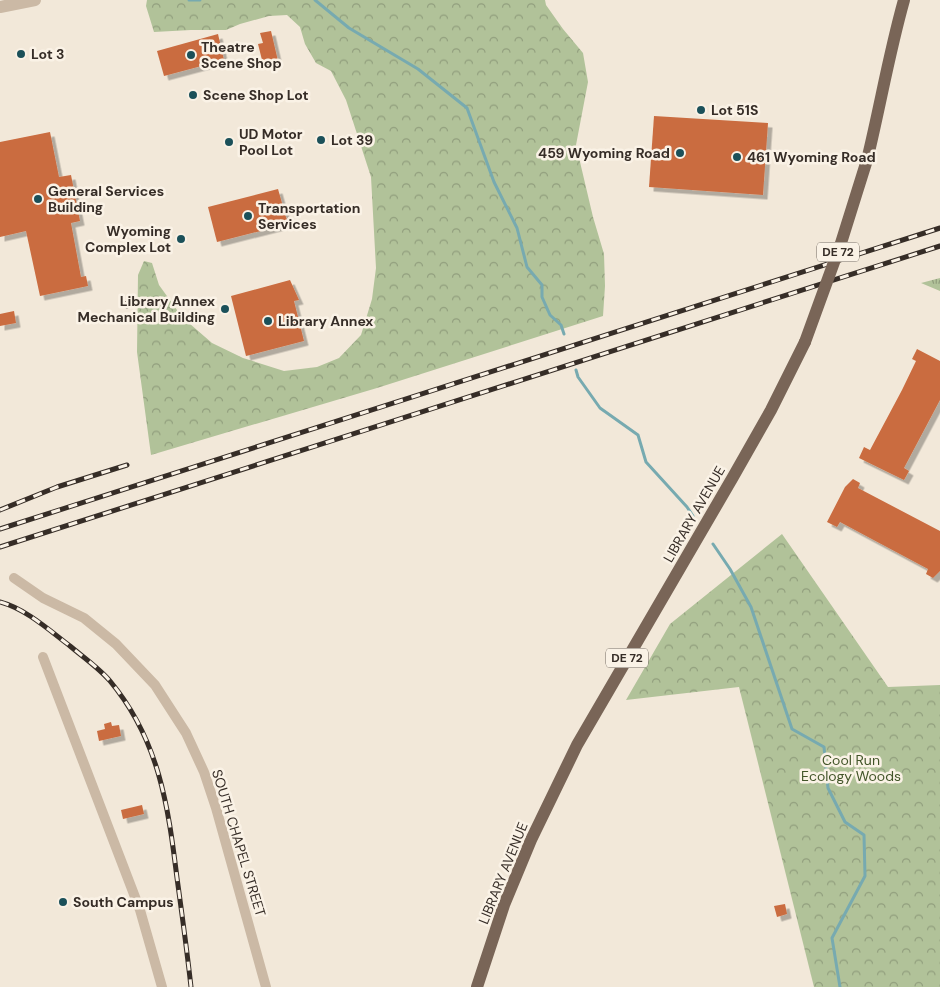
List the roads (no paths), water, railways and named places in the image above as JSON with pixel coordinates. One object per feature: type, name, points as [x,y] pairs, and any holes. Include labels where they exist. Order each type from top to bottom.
[{"type":"main road","name":"LIBRARY AVENUE","points":[[893,39],[897,0]]},
{"type":"main road","name":"LIBRARY AVENUE","points":[[477,987],[507,897],[531,840],[577,745],[771,410],[805,342],[841,243],[867,160],[893,39],[904,0]]},
{"type":"street","points":[[0,7],[35,0]]},
{"type":"street","name":"SOUTH CHAPEL STREET","points":[[14,578],[43,598],[84,618],[116,644],[155,685],[186,734],[204,772],[216,808],[266,987]]},
{"type":"street","points":[[43,657],[140,910],[162,987]]},
{"type":"waterway","points":[[189,0],[200,0]]},
{"type":"waterway","points":[[315,0],[349,28],[418,69],[467,108],[494,182],[517,228],[527,267],[542,285],[542,297],[550,315],[561,325],[564,334]]},
{"type":"waterway","points":[[576,370],[578,377],[600,408],[638,435],[646,462],[693,516]]},
{"type":"waterway","points":[[713,544],[730,569],[751,607],[792,729],[824,747],[828,788],[845,822],[864,835],[865,876],[832,938],[840,987]]},
{"type":"railway","points":[[0,529],[940,228]]},
{"type":"railway","points":[[0,547],[940,246]]},
{"type":"railway","points":[[0,510],[57,487],[127,465]]},
{"type":"railway","points":[[0,602],[10,605],[37,621],[96,667],[127,703],[140,726],[150,750],[165,799],[174,851],[191,987]]},
{"type":"place","name":"Lot 3","points":[[21,54]]},
{"type":"place","name":"Theatre Scene Shop","points":[[191,55]]},
{"type":"place","name":"Scene Shop Lot","points":[[193,95]]},
{"type":"place","name":"Lot 51S","points":[[701,110]]},
{"type":"place","name":"Lot 39","points":[[321,140]]},
{"type":"place","name":"UD Motor Pool Lot","points":[[229,142]]},
{"type":"place","name":"459 Wyoming Road","points":[[680,153]]},
{"type":"place","name":"461 Wyoming Road","points":[[737,157]]},
{"type":"place","name":"General Services Building","points":[[38,199]]},
{"type":"place","name":"Transportation Services","points":[[248,216]]},
{"type":"place","name":"Wyoming Complex Lot","points":[[181,239]]},
{"type":"place","name":"Library Annex Mechanical Building","points":[[225,309]]},
{"type":"place","name":"Library Annex","points":[[268,321]]},
{"type":"place","name":"South Campus","points":[[63,902]]},
{"type":"park label","name":"Cool Run Ecology Woods","points":[[851,768]]}]
